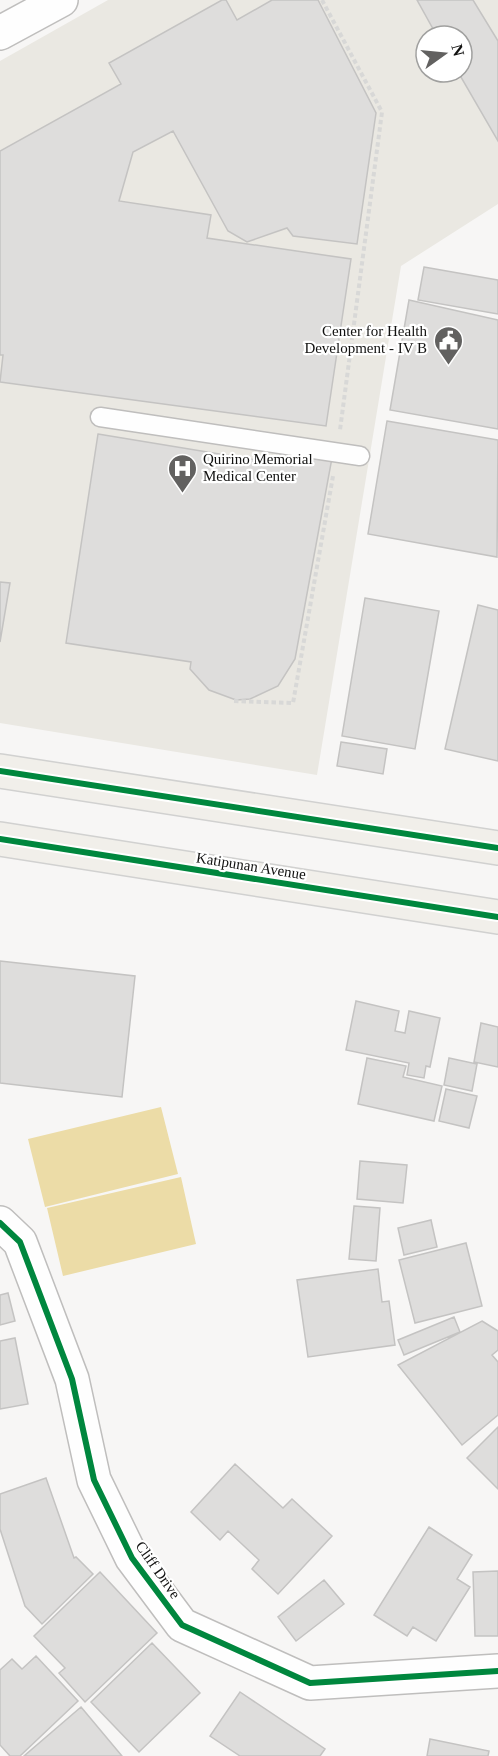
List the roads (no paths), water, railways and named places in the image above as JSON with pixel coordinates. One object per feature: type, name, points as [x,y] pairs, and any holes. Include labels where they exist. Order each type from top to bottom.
[{"type":"main road","points":[[0,771],[498,848]]},
{"type":"main road","name":"Katipunan Avenue","points":[[0,839],[498,917]]},
{"type":"street","points":[[0,33],[61,0]]},
{"type":"street","name":"Cliff Drive","points":[[0,1223],[20,1242],[72,1379],[94,1480],[132,1558],[182,1625],[310,1683],[498,1671]]},
{"type":"lane","points":[[100,417],[360,456]]},
{"type":"place","name":"Center for Health Development - IV B","points":[[448,366]]},
{"type":"place","name":"Quirino Memorial Medical Center","points":[[182,494]]}]
